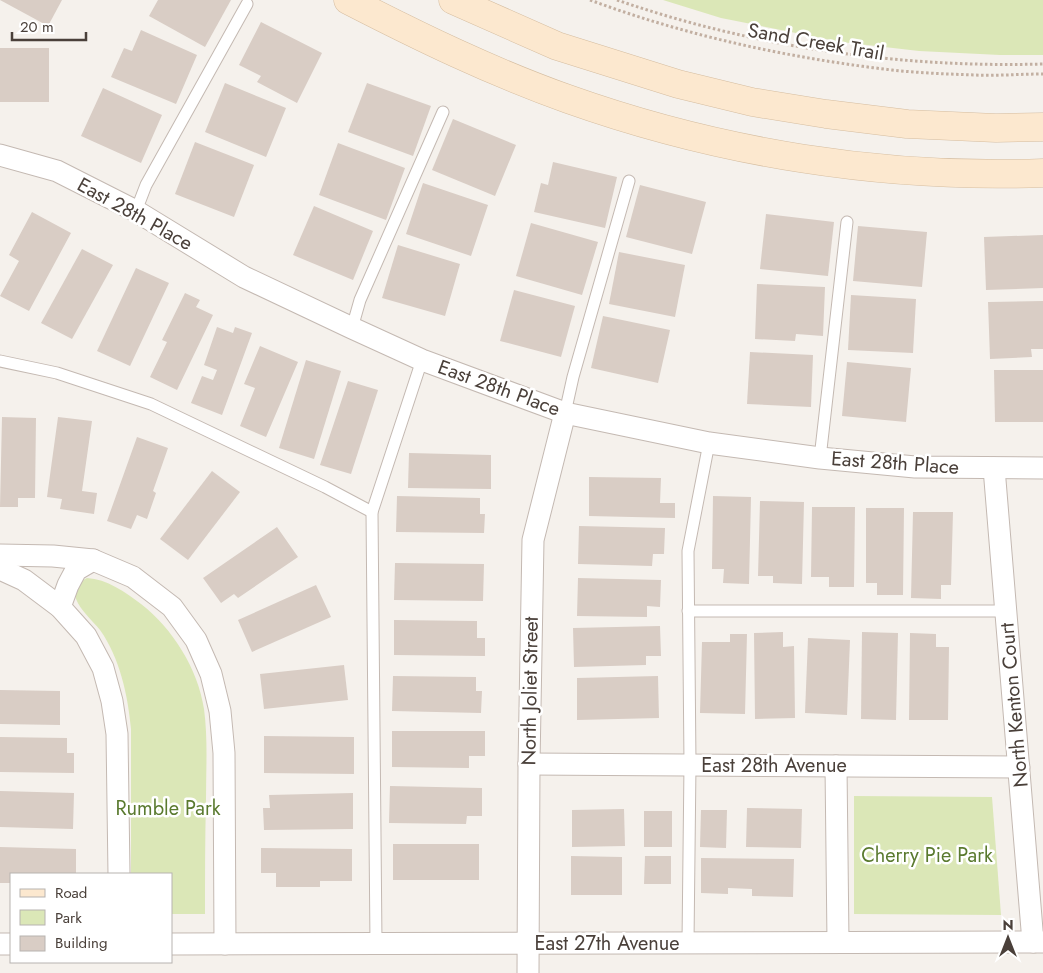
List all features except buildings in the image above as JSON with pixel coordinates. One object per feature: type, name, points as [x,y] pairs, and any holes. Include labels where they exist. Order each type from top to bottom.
[{"type":"main road","points":[[348,0],[417,35],[497,71],[568,99],[662,129],[737,147],[804,159],[870,167],[943,172],[1043,173]]},
{"type":"main road","points":[[453,0],[557,46],[678,84],[752,102],[907,124],[996,128],[1043,127]]},
{"type":"street","name":"East 28th Place","points":[[0,155],[56,171],[136,211],[244,277],[422,360],[565,413],[709,443],[820,458],[915,468],[1043,468]]},
{"type":"street","name":"North Joliet Street","points":[[528,973],[533,540],[565,413]]},
{"type":"street","name":"North Kenton Court","points":[[994,468],[1019,767],[1038,942]]},
{"type":"street","points":[[0,555],[53,556],[93,560],[133,577],[172,607],[196,640],[211,674],[220,711],[224,753],[225,944]]},
{"type":"street","points":[[60,607],[68,584],[76,570],[93,560]]},
{"type":"street","points":[[0,569],[24,580],[60,607],[86,636],[103,668],[112,701],[117,734],[119,873]]},
{"type":"street","name":"East 28th Avenue","points":[[529,764],[1019,767]]},
{"type":"street","points":[[836,766],[838,942]]},
{"type":"street","name":"East 27th Avenue","points":[[172,944],[1038,942]]},
{"type":"lane","points":[[136,211],[146,186],[247,4]]},
{"type":"lane","points":[[352,328],[360,300],[443,112]]},
{"type":"lane","points":[[565,413],[573,377],[629,181]]},
{"type":"lane","points":[[820,458],[847,222]]},
{"type":"lane","points":[[376,943],[372,512],[422,360]]},
{"type":"lane","points":[[0,361],[58,373],[151,404],[372,512]]},
{"type":"lane","points":[[688,942],[690,764],[688,552],[709,443]]},
{"type":"lane","points":[[688,611],[1006,612]]},
{"type":"path","name":"Sand Creek Trail","points":[[590,0],[664,25],[804,58],[903,71],[977,75],[1043,74]]},
{"type":"path","points":[[617,0],[702,26],[830,52],[938,63],[984,65],[1043,64]]},
{"type":"green space","points":[[663,0],[1043,0],[1043,55],[919,51],[841,42],[721,18]]},
{"type":"green space","name":"Rumble Park","points":[[87,578],[102,581],[135,599],[153,614],[164,625],[182,651],[196,679],[204,709],[207,754],[205,914],[172,914],[172,873],[131,873],[130,716],[122,678],[113,653],[100,630],[76,599],[75,593],[81,581]]},
{"type":"green space","name":"Cherry Pie Park","points":[[854,796],[992,797],[1001,915],[854,914]]}]
